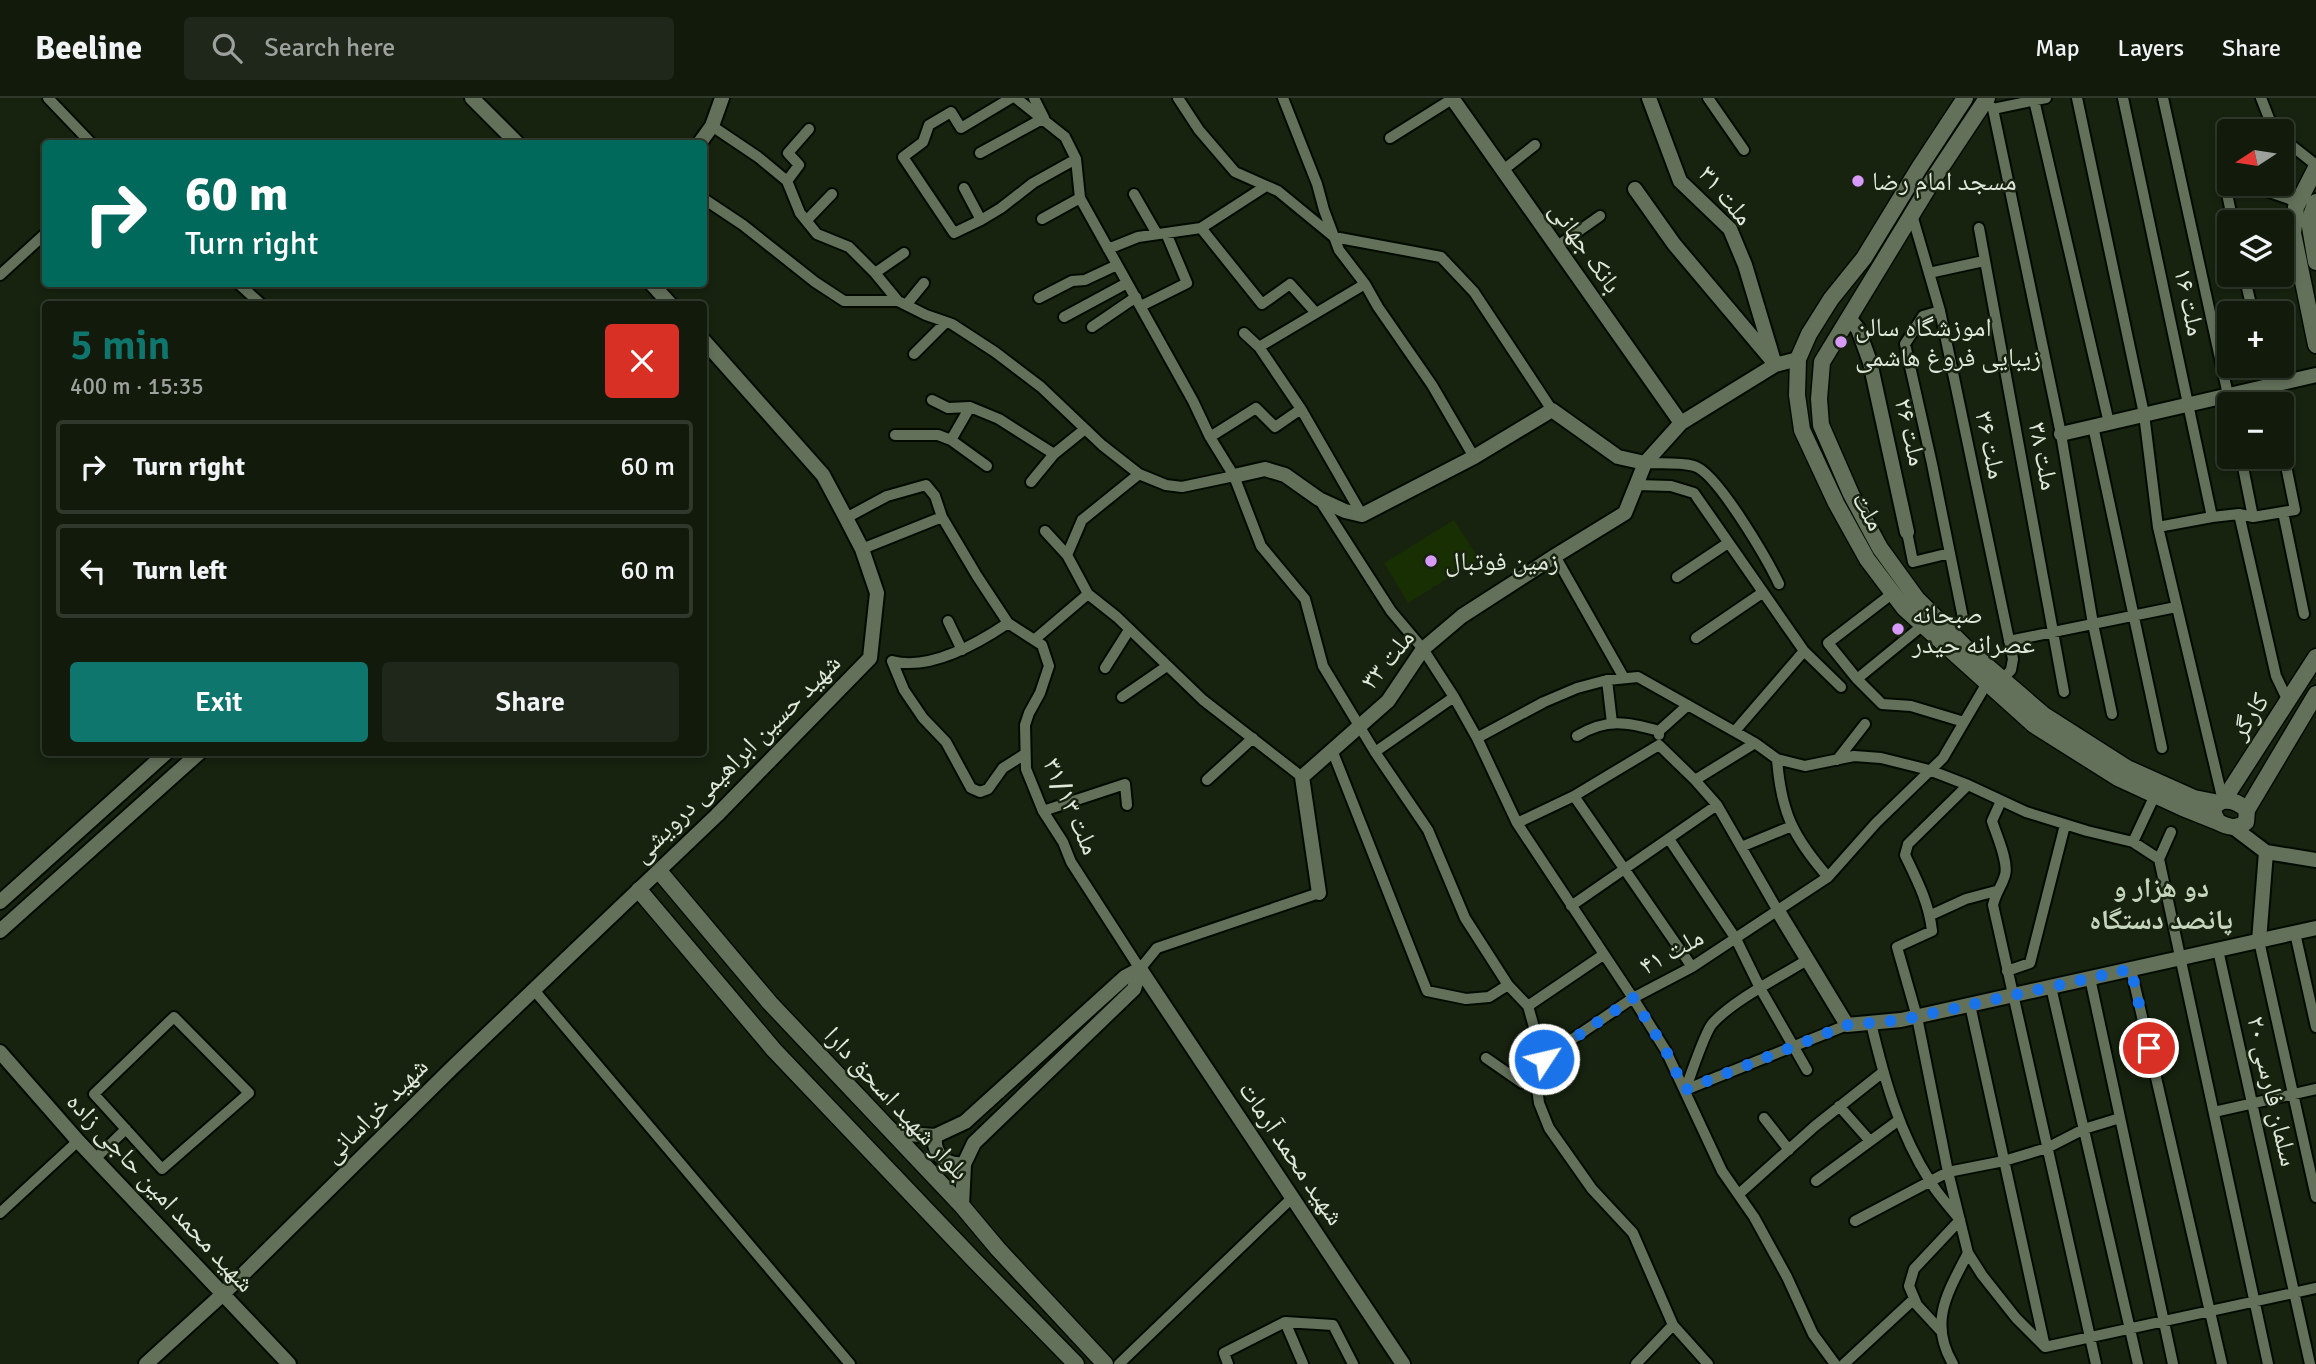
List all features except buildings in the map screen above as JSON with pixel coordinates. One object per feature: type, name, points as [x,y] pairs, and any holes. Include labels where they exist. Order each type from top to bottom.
[{"type":"main road","name":"ملت","points":[[1965,98],[1864,258],[1831,299],[1809,334],[1798,359],[1797,395],[1802,430],[1836,503],[1867,559],[1904,608],[1923,625],[1995,681],[2127,768],[2194,797],[2238,803],[2247,810]]},
{"type":"main road","name":"ملت","points":[[1986,102],[1912,215],[1822,362],[1819,399],[1821,425],[1851,494],[1880,548],[1917,599],[1966,648],[2034,725],[2118,778],[2226,824]]},
{"type":"main road","points":[[2314,173],[2298,202],[2293,233],[2316,345]]},
{"type":"main road","points":[[2316,202],[2309,221],[2316,262]]},
{"type":"main road","points":[[1864,258],[1879,270]]},
{"type":"main road","name":"کارگر","points":[[2220,802],[2316,656]]},
{"type":"main road","name":"کارگر","points":[[2226,824],[2242,825],[2246,822],[2247,810],[2316,694]]},
{"type":"main road","points":[[2220,802],[2213,812],[2226,824]]},
{"type":"main road","name":"بلوار شهید اسحق دارا","points":[[659,871],[770,1003],[962,1206],[998,1249],[1105,1364]]},
{"type":"main road","name":"بلوار شهید اسحق دارا","points":[[639,890],[774,1050],[1076,1364]]},
{"type":"street","points":[[48,98],[88,140]]},
{"type":"street","points":[[472,98],[513,140]]},
{"type":"street","points":[[702,140],[712,126],[722,98]]},
{"type":"street","points":[[1011,98],[961,128],[951,112],[945,114],[929,125],[923,142],[904,157],[954,233],[1001,208],[1033,183],[1076,159]]},
{"type":"street","points":[[1016,98],[1065,136],[1076,159],[1080,198],[1234,476],[1261,546],[1305,598],[1323,666],[1375,752],[1428,831],[1465,918],[1508,985],[1528,1006],[1544,1059],[1536,1081],[1539,1102],[1549,1128],[1592,1189],[1633,1233],[1673,1325],[1708,1364]]},
{"type":"street","points":[[1034,98],[1044,118]]},
{"type":"street","points":[[1178,98],[1199,130],[1235,172],[1278,191],[1334,237],[1441,257],[1474,292],[1552,410],[1618,457],[1645,463],[1696,466],[1711,477],[1765,555],[1779,584]]},
{"type":"street","points":[[1283,98],[1317,184],[1339,250],[1432,384],[1474,457]]},
{"type":"street","points":[[1390,138],[1452,98]]},
{"type":"street","name":"بانک جهانی","points":[[1452,98],[1681,424]]},
{"type":"street","name":"ملت ۳۱","points":[[1649,98],[1680,181],[1730,229],[1745,265],[1775,365]]},
{"type":"street","points":[[1708,98],[1744,150]]},
{"type":"street","points":[[2046,98],[1986,102],[2062,434],[2093,624],[2112,714]]},
{"type":"street","points":[[2077,98],[2144,414],[2158,527],[2220,802]]},
{"type":"street","name":"ملت ۱۶","points":[[2123,98],[2212,517]]},
{"type":"street","points":[[2163,98],[2227,392]]},
{"type":"street","points":[[2261,98],[2269,119]]},
{"type":"street","points":[[2034,100],[2109,423]]},
{"type":"street","points":[[980,153],[1044,118]]},
{"type":"street","points":[[712,126],[758,157],[787,181],[800,213],[817,234],[849,247],[902,303],[947,322],[995,352],[1032,380],[1102,445],[1139,474],[1166,485],[1182,487],[1265,470],[1285,475],[1319,499],[1345,511],[1362,515],[1474,457],[1552,410]]},
{"type":"street","points":[[787,181],[799,164],[788,153],[809,129]]},
{"type":"street","points":[[1502,171],[1535,145]]},
{"type":"street","points":[[2294,151],[2314,173]]},
{"type":"street","points":[[2230,210],[2226,189],[2249,185],[2298,202]]},
{"type":"street","points":[[1108,249],[1139,237],[1201,228],[1266,186]]},
{"type":"street","points":[[964,188],[981,220]]},
{"type":"street","points":[[1635,190],[1674,244],[1775,365]]},
{"type":"street","points":[[807,220],[832,194]]},
{"type":"street","points":[[1092,327],[1138,302],[1187,283],[1162,234],[1134,194]]},
{"type":"street","points":[[1042,219],[1080,198]]},
{"type":"street","points":[[707,201],[844,301],[902,303],[925,283]]},
{"type":"street","name":"ملت ۳۶","points":[[1912,215],[1940,311],[2013,659],[2011,670],[1995,681]]},
{"type":"street","points":[[1556,247],[1600,216]]},
{"type":"street","points":[[1201,228],[1262,304],[1290,284],[1316,313]]},
{"type":"street","name":"ملت ۳۸","points":[[1979,228],[2064,692]]},
{"type":"street","points":[[0,275],[42,237]]},
{"type":"street","points":[[875,273],[904,253]]},
{"type":"street","points":[[1929,273],[1984,261]]},
{"type":"street","points":[[1039,298],[1072,281],[1085,281],[1117,265]]},
{"type":"street","points":[[1064,317],[1127,283]]},
{"type":"street","points":[[1259,347],[1365,284]]},
{"type":"street","points":[[242,287],[258,301]]},
{"type":"street","points":[[655,287],[667,301]]},
{"type":"street","points":[[1940,311],[1923,316],[1905,344],[1963,618]]},
{"type":"street","name":"ملت ۲۶","points":[[1849,318],[1858,330],[1870,362],[1913,562],[1950,553]]},
{"type":"street","points":[[914,354],[947,322]]},
{"type":"street","points":[[1244,333],[1259,347],[1300,409],[1362,515]]},
{"type":"street","name":"شهید حسین ابراهیمی درویشی","points":[[639,890],[718,815],[870,658],[877,593],[862,549],[846,518],[823,475],[707,344]]},
{"type":"street","name":"ملت ۳۳","points":[[1302,777],[1388,701],[1423,649],[1462,616],[1626,513],[1645,463],[1681,424],[1775,365],[1798,359]]},
{"type":"street","points":[[2252,392],[2316,375]]},
{"type":"street","points":[[2267,378],[2270,392]]},
{"type":"street","points":[[932,400],[948,408],[970,407],[999,419],[1054,454]]},
{"type":"street","points":[[2062,434],[2189,404],[2217,401]]},
{"type":"street","points":[[951,440],[970,407]]},
{"type":"street","points":[[1210,436],[1256,408],[1275,427],[1300,409]]},
{"type":"street","points":[[2093,426],[2162,748]]},
{"type":"street","points":[[1031,482],[1054,454],[1085,429]]},
{"type":"street","points":[[895,435],[938,435],[951,440],[987,466]]},
{"type":"street","points":[[2243,469],[2253,517]]},
{"type":"street","points":[[2158,527],[2212,517],[2239,514],[2253,517],[2295,510],[2287,469]]},
{"type":"street","points":[[1067,555],[1082,520],[1139,474]]},
{"type":"street","points":[[846,518],[887,496],[926,485],[935,496],[942,517],[977,576],[1008,623],[1034,640],[1088,594]]},
{"type":"street","points":[[1637,485],[1671,486],[1694,493],[1804,651],[1841,687]]},
{"type":"street","points":[[1319,499],[1391,611],[1423,649],[1454,696],[1517,823],[1666,1051],[1722,1171],[1787,1277],[1814,1334],[1835,1364]]},
{"type":"street","points":[[2283,512],[2304,614]]},
{"type":"street","points":[[2239,514],[2276,676],[2288,701]]},
{"type":"street","points":[[862,549],[942,517]]},
{"type":"street","points":[[962,1206],[965,1161],[974,1143],[1134,989],[1140,969],[1157,948],[1319,893],[1302,777],[1203,700],[1088,594],[1067,555],[1045,531]]},
{"type":"street","points":[[1677,577],[1728,544]]},
{"type":"street","points":[[1555,556],[1623,678]]},
{"type":"street","points":[[1696,638],[1762,593]]},
{"type":"street","points":[[1893,593],[1828,643],[1857,679],[1882,704],[1911,706],[1964,722]]},
{"type":"street","points":[[2009,640],[2176,607]]},
{"type":"street","points":[[948,621],[962,650]]},
{"type":"street","points":[[1008,623],[979,642],[950,655],[905,664],[892,661],[904,690],[923,718],[946,743],[971,788],[980,792],[988,789],[1003,768],[1026,754]]},
{"type":"street","points":[[1857,679],[1923,625]]},
{"type":"street","points":[[1105,668],[1129,630]]},
{"type":"street","name":"ملت ۳۱/۱۳","points":[[1034,640],[1042,645],[1049,666],[1025,725],[1026,769],[1071,862],[1140,969]]},
{"type":"street","points":[[1735,731],[1804,651]]},
{"type":"street","points":[[1122,697],[1167,666]]},
{"type":"street","points":[[1477,738],[1544,702],[1607,680],[1638,677],[1735,731],[1777,759],[1805,766],[1854,756],[1881,758],[1929,770],[2065,825],[2133,842],[2159,859]]},
{"type":"street","points":[[1607,680],[1612,723]]},
{"type":"street","name":"ملت ۴۱","points":[[1544,1059],[1633,998],[1692,967],[1828,877],[1876,823],[1943,758],[1964,722],[1995,681]]},
{"type":"street","points":[[1375,752],[1454,696]]},
{"type":"street","points":[[1688,705],[1659,731],[1659,745],[1717,805],[1847,1025]]},
{"type":"street","points":[[1577,737],[1593,726],[1612,723],[1638,725],[1659,731]]},
{"type":"street","points":[[1837,760],[1865,724]]},
{"type":"street","points":[[1207,780],[1253,738]]},
{"type":"street","points":[[1695,780],[1755,743]]},
{"type":"street","points":[[1517,823],[1574,796],[1659,745]]},
{"type":"street","points":[[1332,750],[1427,991],[1466,999],[1489,997],[1508,985]]},
{"type":"street","points":[[0,902],[163,756]]},
{"type":"street","points":[[0,930],[196,756]]},
{"type":"street","points":[[1777,759],[1780,791],[1792,826],[1804,851],[1828,877]]},
{"type":"street","points":[[1044,811],[1125,784],[1127,806]]},
{"type":"street","points":[[1968,785],[1908,844],[1905,855],[1931,915],[1932,931],[1897,947],[1917,1017],[1948,1172],[1968,1253],[2016,1318],[2045,1347]]},
{"type":"street","points":[[2133,842],[2155,795]]},
{"type":"street","points":[[1574,796],[1692,967]]},
{"type":"street","points":[[2001,801],[1992,821],[2005,859],[2006,873],[1996,891],[1993,905],[2096,1364]]},
{"type":"street","points":[[1571,906],[1717,805]]},
{"type":"street","points":[[2226,824],[2266,852],[2316,860]]},
{"type":"street","points":[[2007,971],[2030,963],[2065,825]]},
{"type":"street","points":[[1741,847],[1792,826]]},
{"type":"street","points":[[2171,832],[2159,859],[2268,1364]]},
{"type":"street","points":[[1669,839],[1736,939],[1760,988],[1807,1070]]},
{"type":"street","points":[[2266,852],[2259,941],[2316,1197]]},
{"type":"street","name":"شهید خراسانی","points":[[146,1364],[223,1294],[639,890]]},
{"type":"street","points":[[1931,915],[1966,899],[1996,891]]},
{"type":"street","points":[[1685,1090],[1847,1025],[1917,1017],[2316,928]]},
{"type":"street","points":[[2295,933],[2316,1027]]},
{"type":"street","name":"سلمان فارسی ۲۰","points":[[2218,950],[2310,1364]]},
{"type":"street","points":[[1528,1006],[1603,955]]},
{"type":"street","points":[[1685,1090],[1711,1026],[1760,988],[1808,960]]},
{"type":"street","points":[[893,1133],[941,1134],[965,1122],[1125,977],[1140,969]]},
{"type":"street","name":"شهید محمد آرمات","points":[[1140,969],[1402,1364]]},
{"type":"street","points":[[2131,969],[2221,1364]]},
{"type":"street","points":[[2090,978],[2173,1364]]},
{"type":"street","points":[[2051,987],[2138,1364]]},
{"type":"street","points":[[534,990],[850,1364]]},
{"type":"street","points":[[1970,1005],[2045,1347]]},
{"type":"street","points":[[174,1017],[249,1093],[162,1169],[126,1129],[94,1094],[174,1017]]},
{"type":"street","points":[[1871,1023],[1899,1120],[1930,1181],[1960,1220]]},
{"type":"street","name":"شهید محمد امین حاجی زاده","points":[[0,1052],[78,1141],[289,1364]]},
{"type":"street","points":[[1486,1058],[1521,1083],[1536,1081]]},
{"type":"street","points":[[1738,1194],[1839,1106],[1883,1072]]},
{"type":"street","points":[[2214,1112],[2316,1090]]},
{"type":"street","points":[[1839,1106],[1870,1141]]},
{"type":"street","points":[[1764,1118],[1789,1150]]},
{"type":"street","points":[[1855,1221],[1948,1172],[2004,1161],[2047,1148],[2084,1129],[2120,1118]]},
{"type":"street","points":[[1816,1181],[1899,1120]]},
{"type":"street","points":[[95,1159],[126,1129]]},
{"type":"street","points":[[941,1134],[945,1154],[955,1160],[965,1161]]},
{"type":"street","points":[[0,1213],[78,1141]]},
{"type":"street","points":[[1119,1364],[1293,1197]]},
{"type":"street","points":[[1941,1331],[1917,1306],[1909,1286],[1914,1269],[1960,1220]]},
{"type":"street","points":[[1953,1364],[1941,1331],[1941,1315],[1968,1253]]},
{"type":"street","points":[[2045,1347],[2316,1288]]},
{"type":"street","points":[[1844,1364],[1914,1299]]},
{"type":"street","points":[[1228,1364],[1224,1353],[1285,1322],[1333,1325],[1353,1364]]},
{"type":"street","points":[[1285,1322],[1303,1364]]},
{"type":"street","points":[[1636,1364],[1673,1325]]},
{"type":"green space","name":"زمین فوتبال","points":[[1454,520],[1479,559],[1408,603],[1384,563]]},
{"type":"place","name":"مسجد امام رضا","points":[[1858,181]]},
{"type":"place","name":"اموزشگاه سالن زیبایی فروغ هاشمی","points":[[1841,342]]},
{"type":"place","name":"زمین فوتبال","points":[[1431,561]]},
{"type":"place","name":"صبحانه عصرانه حیدر","points":[[1898,629]]},
{"type":"district","name":"دو هزار و پانصد دستگاه","points":[[2161,903]]},
{"type":"route","points":[[1544,1059],[1633,998],[1666,1051],[1685,1090],[1847,1025],[1902,1020],[2131,969],[2149,1048]]}]
